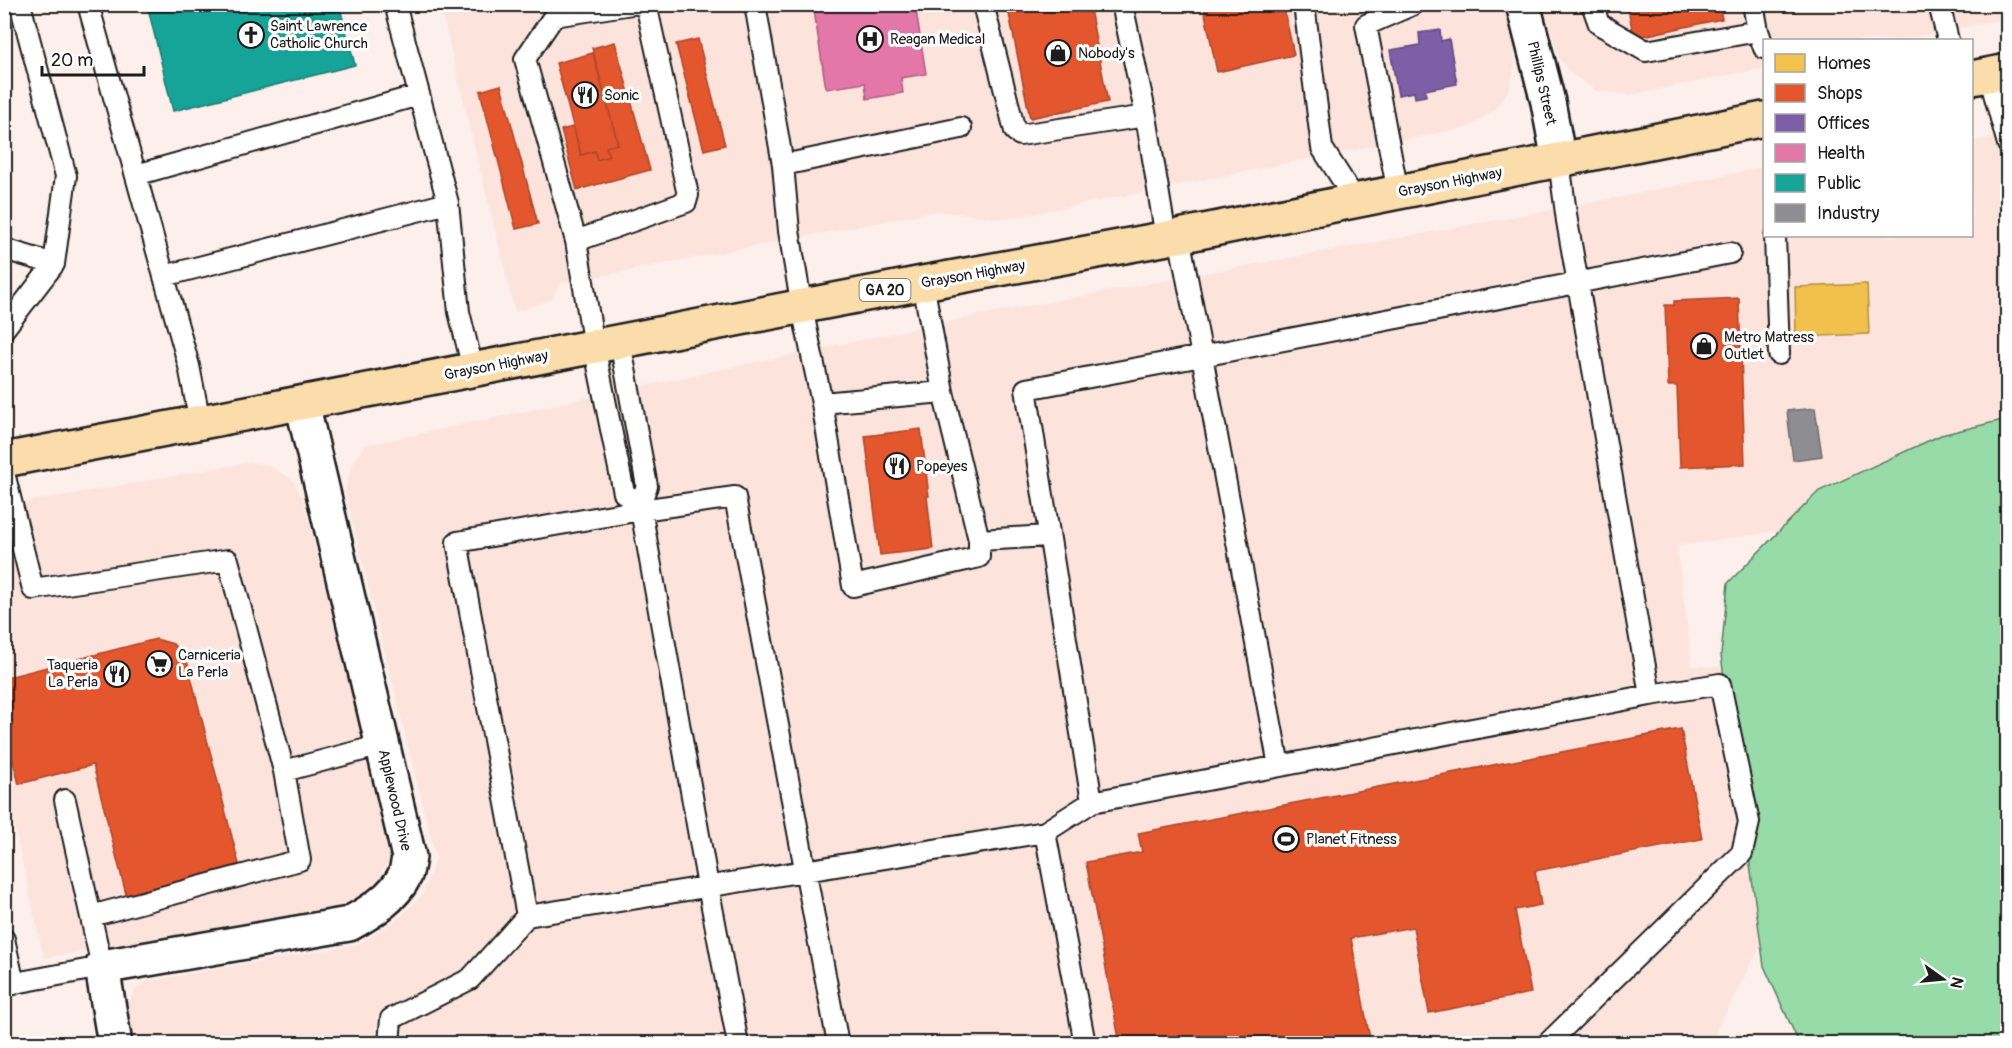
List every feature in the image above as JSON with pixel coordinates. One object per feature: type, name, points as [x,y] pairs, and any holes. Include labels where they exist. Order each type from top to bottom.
[{"type":"main road","name":"Grayson Highway","points":[[4,460],[1172,237],[1763,119]]},
{"type":"street","name":"Phillips Street","points":[[1523,4],[1548,102],[1559,161]]},
{"type":"street","name":"Applewood Drive","points":[[102,967],[349,924],[375,910],[405,875],[409,857],[302,403]]},
{"type":"street","points":[[102,967],[115,1044]]},
{"type":"lane","points":[[4,329],[54,264],[66,176],[20,4]]},
{"type":"lane","points":[[88,4],[165,276],[189,366],[200,422]]},
{"type":"lane","points":[[395,4],[448,202],[459,312],[473,369]]},
{"type":"lane","points":[[632,4],[554,16],[525,58],[647,486],[641,507],[738,1044]]},
{"type":"lane","points":[[576,241],[686,202],[688,195],[648,13],[644,6],[638,4]]},
{"type":"lane","points":[[755,4],[783,165],[789,231],[822,403],[853,586],[979,557],[979,540],[943,392],[923,283]]},
{"type":"lane","points":[[983,4],[1015,131],[1020,135],[1146,116]]},
{"type":"lane","points":[[1122,4],[1172,237],[1202,356],[1279,766]]},
{"type":"lane","points":[[1304,4],[1322,148],[1356,201]]},
{"type":"lane","points":[[1398,193],[1366,25],[1414,4]]},
{"type":"lane","points":[[1592,4],[1599,24],[1646,51],[1761,39],[1753,4]]},
{"type":"lane","points":[[1940,4],[1947,39]]},
{"type":"lane","points":[[1989,75],[2007,144]]},
{"type":"lane","points":[[136,175],[419,95]]},
{"type":"lane","points":[[783,165],[961,128]]},
{"type":"lane","points":[[1559,161],[1577,281],[1650,694]]},
{"type":"lane","points":[[165,276],[448,202]]},
{"type":"lane","points":[[1775,237],[1779,354]]},
{"type":"lane","points":[[4,249],[54,264]]},
{"type":"lane","points":[[1092,802],[1026,389],[1730,253]]},
{"type":"lane","points":[[607,344],[624,493],[641,507]]},
{"type":"lane","points":[[822,403],[943,392]]},
{"type":"lane","points":[[4,472],[33,589],[228,560],[284,771],[300,860],[91,916]]},
{"type":"lane","points":[[527,916],[457,542],[641,507],[735,498],[838,1044]]},
{"type":"lane","points":[[979,540],[1049,536]]},
{"type":"lane","points":[[389,1044],[391,1019],[470,979],[527,916],[1045,832],[1092,802],[1650,694],[1720,684],[1749,822],[1742,854],[1546,1044]]},
{"type":"lane","points":[[284,771],[382,745]]},
{"type":"lane","points":[[4,939],[9,984],[102,967],[65,800]]},
{"type":"lane","points":[[1045,832],[1085,1044]]},
{"type":"shaded area","points":[[2007,4],[2008,18],[1905,39],[1763,39],[1763,68],[1630,95],[1596,91],[1572,74],[1560,60],[1543,5]]},
{"type":"shaded area","points":[[440,5],[1506,5],[1513,30],[1515,63],[1510,87],[1495,110],[1469,127],[1007,219],[937,211],[559,284],[552,299],[515,312]]},
{"type":"shaded area","points":[[2007,134],[2007,497],[1677,546],[1692,666],[1760,668],[1786,896],[1710,1043],[128,1044],[125,1010],[135,990],[148,981],[359,944],[399,918],[423,894],[436,858],[345,492],[352,463],[366,445],[979,315],[1632,195],[1763,167],[1763,237],[1973,237],[1973,142]]},
{"type":"shaded area","points":[[251,462],[267,465],[293,480],[304,502],[391,844],[389,860],[378,879],[343,906],[44,958],[5,784],[4,506]]},
{"type":"green space","points":[[2007,419],[2007,1043],[1799,1043],[1764,966],[1721,655],[1728,583],[1819,491],[1941,435]]},
{"type":"building: Homes","points":[[1867,284],[1869,334],[1796,337],[1795,287]]},
{"type":"building: Shops","name":"Nobody's","points":[[1007,4],[1089,4],[1108,102],[1030,118]]},
{"type":"building: Shops","points":[[1203,4],[1283,4],[1294,55],[1217,72]]},
{"type":"building: Shops","points":[[1627,4],[1719,4],[1722,19],[1634,38]]},
{"type":"building: Shops","points":[[698,39],[725,145],[704,150],[676,44]]},
{"type":"building: Shops","points":[[615,42],[650,170],[577,190],[561,130],[573,127],[581,155],[595,151],[597,160],[609,156],[606,147],[618,144],[592,48]]},
{"type":"building: Shops","name":"Sonic","points":[[593,53],[618,144],[606,147],[609,156],[597,160],[595,151],[581,155],[556,63]]},
{"type":"building: Shops","points":[[501,85],[538,224],[516,229],[480,91]]},
{"type":"building: Shops","name":"Metro Matress Outlet","points":[[1739,298],[1745,464],[1680,467],[1677,386],[1668,386],[1665,305],[1674,305],[1674,301]]},
{"type":"building: Shops","name":"Popeyes","points":[[921,429],[933,549],[880,555],[865,436]]},
{"type":"building: Shops","points":[[156,639],[173,644],[187,661],[241,872],[128,902],[93,765],[19,784],[4,728],[4,678]]},
{"type":"building: Shops","points":[[1681,729],[1702,839],[1535,871],[1541,905],[1515,910],[1531,993],[1429,1013],[1413,927],[1351,938],[1371,1044],[1120,1044],[1086,862],[1142,852],[1138,833]]},
{"type":"building: Offices","points":[[1440,30],[1441,41],[1449,39],[1457,84],[1425,90],[1426,96],[1415,98],[1414,92],[1398,95],[1390,50],[1420,45],[1419,33]]},
{"type":"building: Health","name":"Reagan Medical","points":[[813,4],[915,4],[926,74],[901,78],[903,93],[867,99],[865,83],[826,89]]},
{"type":"building: Public","name":"Saint Lawrence Catholic Church","points":[[147,4],[339,4],[355,65],[173,111]]},
{"type":"building: Industry","points":[[1815,408],[1822,456],[1793,460],[1787,411]]},
{"type":"place","name":"Saint Lawrence Catholic Church","points":[[251,35]]},
{"type":"place","name":"Reagan Medical","points":[[870,39]]},
{"type":"place","name":"Nobody's","points":[[1058,53]]},
{"type":"place","name":"Sonic","points":[[585,95]]},
{"type":"place","name":"Metro Matress Outlet","points":[[1704,346]]},
{"type":"place","name":"Popeyes","points":[[897,466]]},
{"type":"place","name":"Carniceria La Perla","points":[[159,664]]},
{"type":"place","name":"Taqueria La Perla","points":[[117,674]]},
{"type":"place","name":"Planet Fitness","points":[[1286,839]]}]
